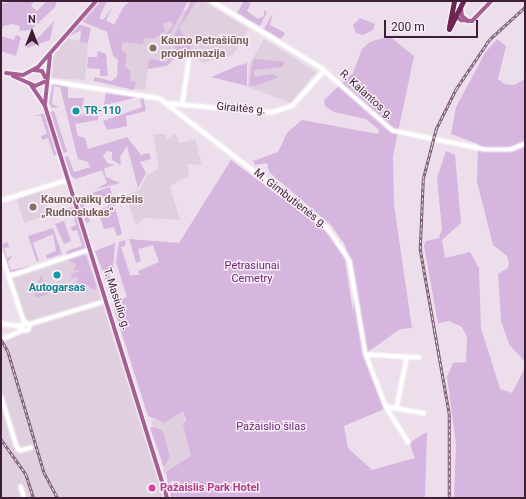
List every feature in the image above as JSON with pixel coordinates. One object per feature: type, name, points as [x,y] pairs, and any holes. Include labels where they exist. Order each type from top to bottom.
[{"type":"highway","points":[[448,29],[453,2]]},
{"type":"highway","points":[[448,29],[462,3]]},
{"type":"main road","points":[[31,84],[33,71],[51,55],[96,1]]},
{"type":"main road","points":[[453,2],[455,16],[468,22],[476,18],[490,1]]},
{"type":"main road","points":[[462,3],[462,16],[468,22]]},
{"type":"main road","points":[[448,29],[461,20]]},
{"type":"main road","points":[[1,71],[31,84],[40,86],[45,80],[51,55]]},
{"type":"main road","points":[[6,73],[19,75],[33,71],[42,71],[45,80]]},
{"type":"main road","name":"T. Masiulio g.","points":[[45,80],[45,106]]},
{"type":"main road","name":"T. Masiulio g.","points":[[31,84],[45,106],[107,300],[167,498]]},
{"type":"street","name":"R. Kalantos g.","points":[[212,1],[324,70],[385,126],[399,133],[485,149],[510,149],[525,143]]},
{"type":"street","points":[[182,102],[189,55]]},
{"type":"street","name":"Giraitės g.","points":[[167,104],[182,102],[259,112],[275,111],[292,105],[324,70]]},
{"type":"street","name":"M. Gimbutienės g.","points":[[45,80],[152,94],[167,104],[338,239],[350,262],[365,354],[385,406],[408,442]]},
{"type":"street","points":[[1,200],[68,179]]},
{"type":"street","points":[[8,276],[91,249]]},
{"type":"street","points":[[1,254],[24,330]]},
{"type":"street","points":[[1,323],[28,324],[107,300]]},
{"type":"street","points":[[1,339],[28,328],[28,324]]},
{"type":"street","points":[[365,354],[406,358],[419,357]]},
{"type":"street","points":[[396,408],[406,358]]},
{"type":"street","points":[[1,396],[16,446],[19,450],[31,447]]},
{"type":"street","points":[[385,406],[422,413]]},
{"type":"street","points":[[20,486],[24,498]]},
{"type":"shaded area","points":[[160,1],[190,12],[197,1],[203,1],[249,29],[233,55],[202,63],[192,51],[179,54],[166,67],[148,69],[145,90],[118,87],[121,55],[115,45]]},
{"type":"shaded area","points":[[67,38],[88,43],[85,80],[48,78],[52,58]]},
{"type":"shaded area","points":[[264,39],[316,72],[291,103],[248,87],[249,65]]},
{"type":"shaded area","points":[[175,133],[180,143],[195,139],[202,165],[188,164],[189,176],[170,186],[180,220],[145,218],[136,225],[125,195],[140,190],[146,176],[159,168],[153,134],[165,134],[167,139]]},
{"type":"shaded area","name":"Kauno vaikų darželis „Rudnosiukas“","points":[[42,191],[50,215],[24,223],[17,199]]},
{"type":"shaded area","points":[[83,253],[89,253],[164,498],[1,498],[1,336],[14,334],[26,325],[11,277]]},
{"type":"shaded area","points":[[183,411],[191,456],[165,475],[151,419],[164,423]]},
{"type":"green space","points":[[14,1],[34,1],[31,6],[37,11],[47,1],[57,1],[55,7],[31,30],[19,31],[20,26],[12,24],[3,26],[1,34],[1,4]]},
{"type":"green space","points":[[99,1],[107,1],[99,18],[103,20],[113,7],[106,20],[114,25],[124,6],[131,1],[188,1],[171,33],[163,37],[173,26],[171,21],[163,24],[165,31],[153,39],[144,38],[143,44],[122,42],[122,51],[127,54],[125,67],[131,71],[130,81],[136,82],[134,90],[94,81],[94,77],[112,81],[117,76],[118,60],[113,56],[107,32],[81,21]]},
{"type":"green space","points":[[191,1],[197,1],[179,28],[192,50],[179,54],[172,44],[173,38]]},
{"type":"green space","points":[[244,1],[251,3],[247,11],[258,19],[264,16],[264,10],[267,12],[260,26],[237,13]]},
{"type":"green space","points":[[273,13],[270,25],[285,33],[281,39],[264,29]]},
{"type":"green space","points":[[360,18],[375,24],[373,30],[363,35],[356,33],[353,25]]},
{"type":"green space","points":[[54,21],[50,40],[27,48],[25,44],[29,39],[33,43]]},
{"type":"green space","points":[[78,24],[91,28],[88,43],[80,42],[81,30],[67,38]]},
{"type":"green space","points":[[16,35],[21,37],[16,56],[1,51],[1,36],[14,40]]},
{"type":"green space","name":"Pažaislio šilas","points":[[389,36],[414,56],[393,156],[394,205],[412,328],[400,329],[365,354],[387,408],[344,426],[348,448],[372,470],[415,458],[409,443],[427,432],[425,498],[171,498],[166,472],[191,456],[183,424],[186,421],[183,411],[164,423],[148,416],[114,309],[114,302],[127,297],[116,262],[119,242],[125,240],[126,245],[121,247],[130,275],[140,275],[138,271],[159,262],[153,245],[138,249],[141,261],[136,263],[129,239],[179,243],[231,160],[335,238],[344,253],[353,312],[355,281],[345,245],[331,225],[269,172],[267,163],[255,165],[253,161],[278,152],[287,133],[302,120],[378,134],[379,130],[366,119],[334,112],[325,106],[324,100],[353,73],[362,49],[370,42]]},
{"type":"green space","points":[[497,39],[506,46],[498,79],[504,84],[514,85],[525,79],[525,498],[454,498],[456,444],[447,377],[453,363],[466,362],[467,337],[462,327],[449,321],[438,323],[424,246],[426,241],[439,238],[442,229],[437,178],[446,151],[455,155],[461,223],[442,240],[445,258],[470,252],[479,268],[481,328],[500,389],[512,393],[524,370],[524,361],[509,344],[501,321],[498,274],[508,268],[509,263],[507,256],[493,245],[477,182],[478,144],[451,134],[456,107],[485,53]]},
{"type":"green space","points":[[169,47],[177,55],[168,65],[148,69],[149,59],[167,62]]},
{"type":"green space","points":[[98,51],[106,54],[108,76],[100,76],[100,69],[87,68],[88,57],[97,57]]},
{"type":"green space","points":[[253,60],[285,62],[282,67],[254,70],[254,77],[272,74],[279,77],[255,86],[249,86]]},
{"type":"green space","points":[[247,63],[247,86],[211,77],[237,66]]},
{"type":"green space","points":[[53,83],[68,86],[68,98],[84,98],[81,117],[85,113],[95,117],[100,105],[98,120],[75,124],[78,136],[85,138],[88,149],[127,137],[141,155],[149,153],[151,159],[140,162],[146,173],[138,188],[127,146],[120,157],[121,165],[112,160],[112,152],[107,151],[103,156],[108,164],[115,164],[104,169],[106,177],[120,183],[96,189],[107,183],[102,170],[76,179],[71,176],[64,157],[68,156],[74,172],[90,167],[88,162],[78,159],[60,87],[54,86],[52,104],[59,107],[52,108],[49,103]]},
{"type":"green space","points":[[106,91],[136,94],[135,98],[104,105]]},
{"type":"green space","points":[[139,95],[143,95],[146,111],[126,116],[127,126],[107,130],[103,121],[142,107]]},
{"type":"green space","points":[[54,111],[67,152],[63,153],[50,112]]},
{"type":"green space","points":[[45,113],[58,154],[54,156],[48,138],[42,140],[41,136],[47,134],[41,116],[35,116]]},
{"type":"green space","points":[[110,187],[122,234],[117,236],[114,227],[104,229],[97,210],[108,207],[106,196],[84,205],[90,222],[86,223],[80,206],[80,197]]},
{"type":"green space","points":[[74,206],[87,248],[66,255],[67,251],[82,246],[77,230],[72,231],[71,227],[76,225],[71,209],[55,213],[54,221],[52,214]]},
{"type":"green space","points":[[64,221],[71,241],[64,244],[55,224]]},
{"type":"green space","points":[[53,228],[62,254],[47,259],[46,255],[56,251],[53,234],[33,243],[39,261],[37,262],[28,236]]},
{"type":"green space","points":[[1,239],[3,244],[8,242],[9,247],[4,248],[7,258],[12,256],[8,262],[11,270],[35,265],[9,273]]},
{"type":"green space","points":[[115,243],[113,269],[108,271],[117,299],[113,300],[95,251]]},
{"type":"green space","points":[[85,253],[97,288],[94,290],[85,284],[75,286],[79,277],[72,278],[71,274],[86,269],[74,271],[76,264],[65,259]]},
{"type":"green space","points":[[41,275],[48,294],[37,298],[34,293]]},
{"type":"green space","points":[[154,427],[163,431],[170,457],[164,467],[150,428]]},
{"type":"railway","points":[[449,498],[449,414],[420,249],[423,179],[436,129],[456,89],[489,40],[525,7]]},
{"type":"railway","points":[[1,339],[8,351],[44,472],[58,498]]},
{"type":"railway","points":[[1,439],[26,474],[34,498]]},
{"type":"place","name":"Kauno Petrašiūnų progimnazija","points":[[153,48]]},
{"type":"place","name":"TR-110","points":[[76,111]]},
{"type":"place","name":"Kauno vaikų darželis „Rudnosiukas“","points":[[33,207]]},
{"type":"place","name":"Autogarsas","points":[[57,275]]},
{"type":"place","name":"Pažaislis Park Hotel","points":[[152,488]]},
{"type":"park label","name":"Petrasiunai Cemetry","points":[[252,273]]}]
